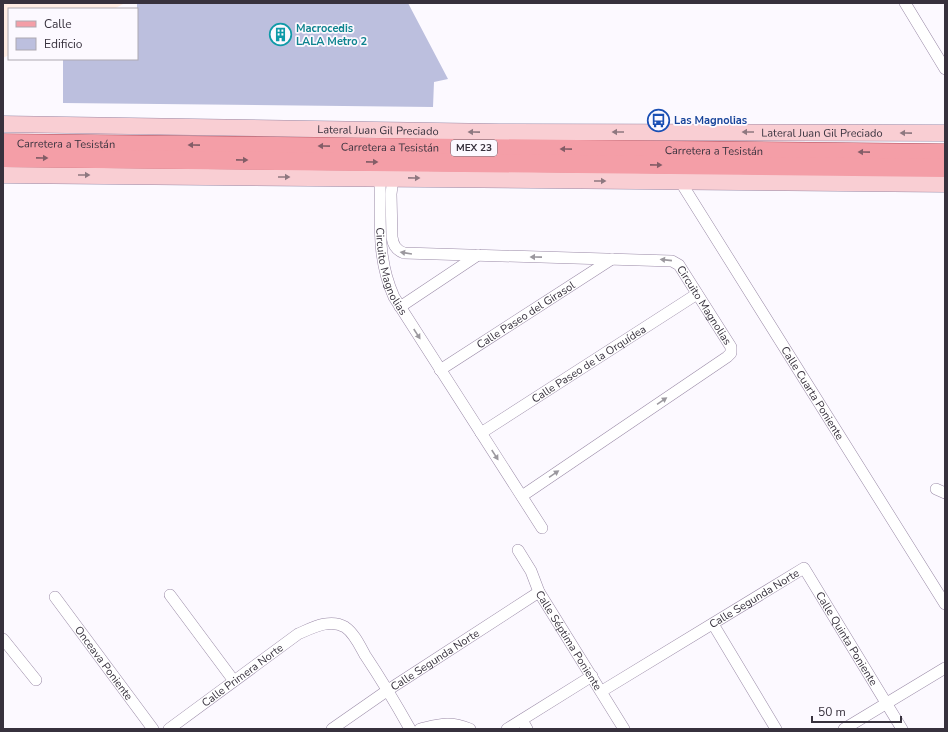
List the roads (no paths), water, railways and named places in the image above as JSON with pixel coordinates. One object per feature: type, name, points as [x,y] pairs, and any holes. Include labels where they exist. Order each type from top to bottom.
[{"type":"main road","name":"Lateral Juan Gil Preciado","points":[[3,124],[499,132],[945,133]]},
{"type":"main road","points":[[498,180],[511,156],[499,132]]},
{"type":"main road","points":[[550,180],[541,156],[552,132]]},
{"type":"main road","name":"Carretera a Tesistán","points":[[3,143],[511,156]]},
{"type":"main road","name":"Carretera a Tesistán","points":[[3,158],[945,153]]},
{"type":"main road","name":"Carretera a Tesistán","points":[[541,156],[945,168]]},
{"type":"main road","points":[[3,175],[945,184]]},
{"type":"street","points":[[905,3],[945,69]]},
{"type":"street","name":"Circuito Magnolias","points":[[387,178],[391,194],[393,243],[395,248],[404,253],[672,260],[679,265],[731,347],[731,353],[727,358],[522,496]]},
{"type":"street","name":"Circuito Magnolias","points":[[387,178],[380,248],[388,284],[400,307],[542,528]]},
{"type":"street","name":"Calle Cuarta Poniente","points":[[680,181],[945,604]]},
{"type":"street","points":[[400,307],[478,255]]},
{"type":"street","name":"Calle Paseo del Girasol","points":[[440,370],[612,258]]},
{"type":"street","name":"Calle Paseo de la Orquídea","points":[[481,433],[697,294]]},
{"type":"street","name":"Calle Séptima Poniente","points":[[518,550],[531,571],[539,592],[602,691],[624,729]]},
{"type":"street","name":"Calle Segunda Norte","points":[[602,691],[804,568]]},
{"type":"street","name":"Calle Quinta Poniente","points":[[804,568],[902,729]]},
{"type":"street","name":"Calle Segunda Norte","points":[[332,729],[388,690],[539,592]]},
{"type":"street","points":[[170,595],[234,682]]},
{"type":"street","name":"Onceava Poniente","points":[[55,597],[153,729]]},
{"type":"street","name":"Calle Primera Norte","points":[[169,729],[298,634],[319,625],[332,624],[345,627],[353,636],[388,690]]},
{"type":"street","points":[[712,624],[776,729]]},
{"type":"street","points":[[3,639],[36,680]]},
{"type":"street","points":[[844,729],[945,668]]},
{"type":"street","points":[[507,729],[524,724],[592,676]]},
{"type":"street","points":[[388,690],[410,729]]},
{"type":"street","points":[[420,729],[446,723],[457,724],[470,729]]},
{"type":"place","name":"Macrocedis LALA Metro 2","points":[[281,34]]},
{"type":"place","name":"Las Magnolias","points":[[658,120]]}]
